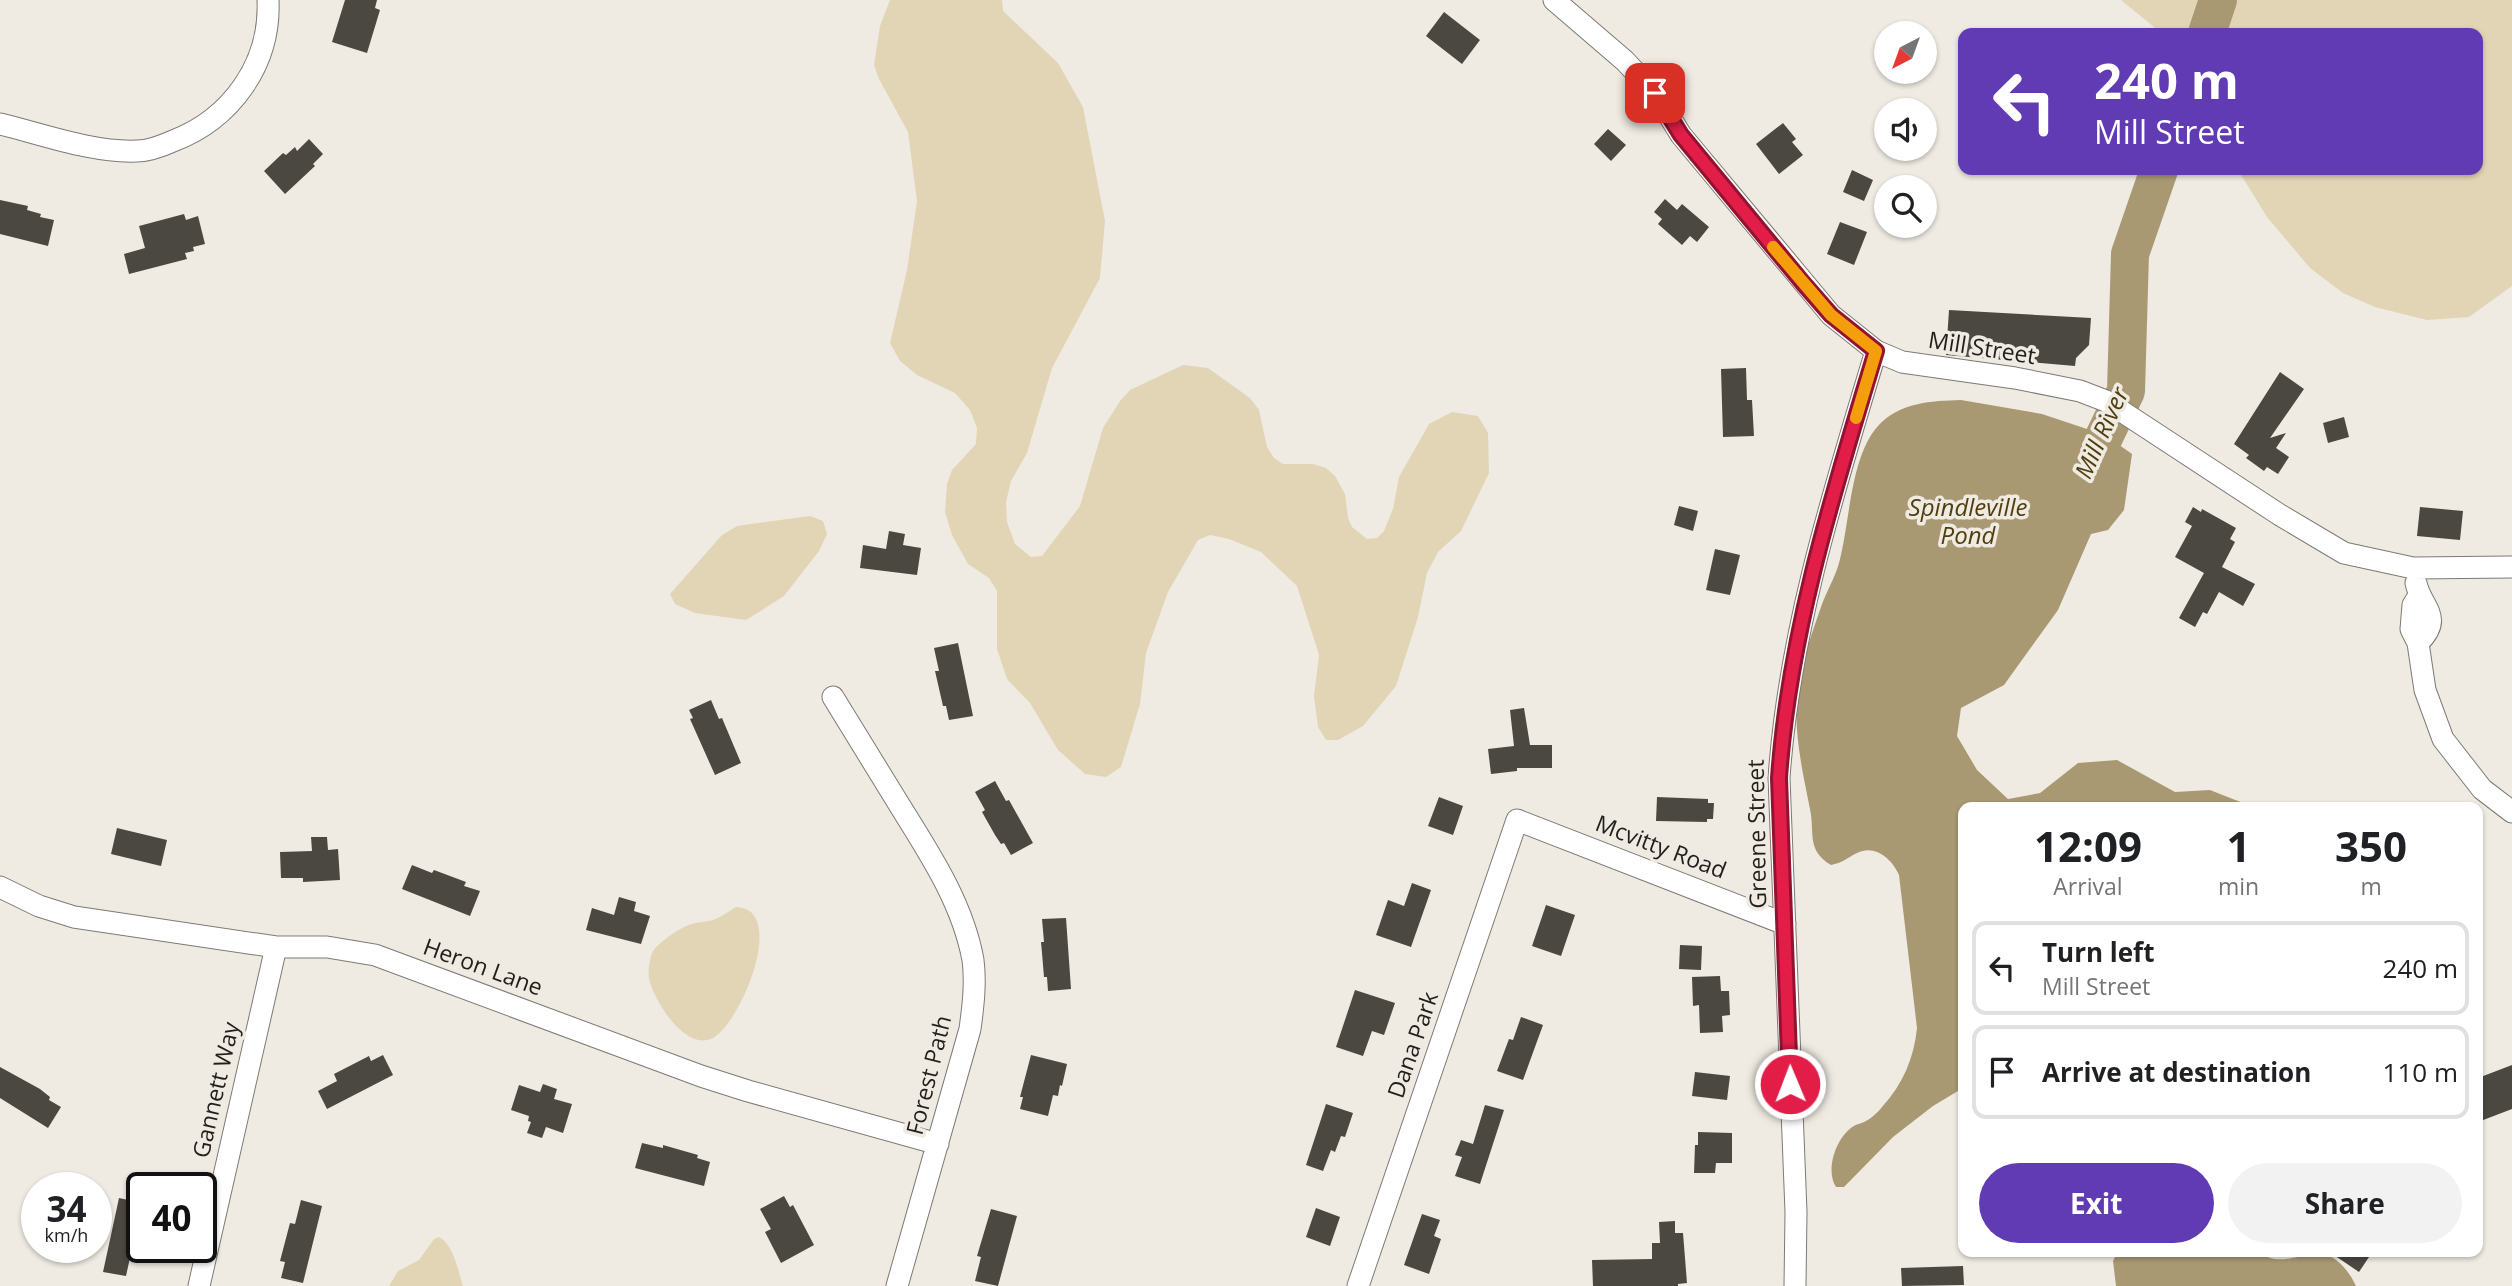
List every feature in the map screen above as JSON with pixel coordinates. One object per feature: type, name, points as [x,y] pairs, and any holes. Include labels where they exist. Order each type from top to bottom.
[{"type":"street","points":[[0,124],[111,150],[139,151],[185,137],[211,121],[230,105],[244,88],[264,37],[268,0]]},
{"type":"street","name":"Mill Street","points":[[1553,0],[1625,61],[1655,93],[1681,135],[1823,306],[1876,351],[1902,362],[2015,378],[2080,391],[2106,401],[2344,553],[2413,568],[2512,567]]},
{"type":"street","name":"Greene Street","points":[[1795,1286],[1796,1212],[1779,778],[1789,687],[1808,597],[1876,351]]},
{"type":"street","points":[[2413,568],[2418,597],[2413,605],[2411,629],[2418,643],[2425,690],[2443,739],[2483,789],[2512,811]]},
{"type":"street","name":"Forest Path","points":[[833,697],[927,850],[954,901],[973,963],[970,1030],[897,1286]]},
{"type":"street","name":"Mcvitty Road","points":[[1517,820],[1785,924]]},
{"type":"street","name":"Dana Park","points":[[1358,1286],[1517,820]]},
{"type":"street","name":"Heron Lane","points":[[0,887],[39,906],[74,918],[276,947],[327,947],[375,955],[701,1076],[938,1144]]},
{"type":"street","name":"Gannett Way","points":[[199,1286],[276,947]]},
{"type":"shaded area","points":[[890,0],[1002,0],[1003,11],[1058,63],[1083,107],[1105,221],[1100,278],[1052,368],[1027,453],[1011,481],[1006,502],[1007,522],[1015,544],[1031,557],[1042,556],[1080,506],[1103,428],[1120,401],[1130,390],[1183,365],[1208,368],[1250,398],[1259,410],[1267,447],[1274,458],[1283,464],[1313,464],[1326,468],[1335,476],[1345,494],[1352,527],[1367,539],[1377,538],[1384,531],[1393,509],[1399,477],[1429,424],[1452,412],[1478,416],[1488,433],[1489,473],[1461,531],[1438,552],[1427,573],[1418,617],[1396,686],[1363,726],[1338,740],[1326,740],[1318,727],[1314,696],[1319,655],[1297,586],[1261,552],[1229,539],[1210,535],[1198,540],[1168,592],[1146,653],[1140,704],[1121,767],[1106,777],[1085,774],[1058,750],[1030,703],[1007,679],[997,649],[997,591],[989,578],[968,564],[952,535],[945,512],[947,484],[952,470],[976,444],[977,428],[970,410],[955,393],[917,375],[900,361],[890,343],[907,270],[917,201],[908,132],[874,65],[880,26]]},
{"type":"shaded area","points":[[2121,0],[2512,0],[2512,286],[2469,317],[2427,320],[2375,307],[2343,293],[2310,268],[2267,217],[2241,175],[2483,175],[2483,28],[2154,27]]},
{"type":"shaded area","points":[[810,516],[823,521],[827,534],[819,551],[784,596],[746,620],[695,613],[675,604],[670,594],[722,535],[737,526]]},
{"type":"shaded area","points":[[736,907],[751,912],[759,926],[759,946],[754,969],[746,992],[723,1030],[711,1039],[691,1037],[673,1022],[653,991],[649,967],[653,951],[682,928],[713,920]]},
{"type":"shaded area","points":[[439,1237],[452,1252],[463,1286],[389,1286],[398,1271],[419,1260],[434,1239]]},
{"type":"water","name":"Spindleville Pond","points":[[1961,400],[2042,414],[2105,435],[2132,454],[2124,510],[2108,530],[2091,534],[2058,610],[2004,685],[1961,708],[1957,736],[1977,770],[2008,799],[2040,793],[2078,763],[2117,760],[2175,792],[2210,790],[2240,802],[1958,802],[1958,1091],[1933,1106],[1893,1137],[1844,1187],[1836,1187],[1832,1164],[1841,1139],[1853,1127],[1875,1115],[1896,1089],[1910,1060],[1917,1028],[1899,875],[1896,869],[1882,855],[1870,850],[1831,865],[1815,847],[1798,740],[1798,687],[1823,601],[1839,563],[1856,472],[1869,439],[1878,426],[1896,412],[1927,402]]},
{"type":"water","points":[[2115,1257],[2330,1257],[2343,1266],[2356,1286],[2116,1286],[2113,1261]]},
{"type":"building","points":[[345,0],[377,0],[375,8],[380,10],[367,53],[332,42]]},
{"type":"building","points":[[1444,12],[1480,40],[1462,64],[1426,36]]},
{"type":"building","points":[[1783,123],[1796,139],[1792,142],[1803,155],[1779,174],[1756,144]]},
{"type":"building","points":[[1608,129],[1626,145],[1611,161],[1594,144]]},
{"type":"building","points":[[309,139],[323,154],[313,164],[315,166],[285,194],[264,171],[283,153],[286,155],[295,147],[297,151]]},
{"type":"building","points":[[1852,170],[1873,180],[1864,201],[1843,192]]},
{"type":"building","points":[[1665,199],[1677,210],[1682,204],[1709,227],[1697,242],[1690,236],[1682,245],[1658,224],[1662,219],[1654,212]]},
{"type":"building","points":[[0,200],[28,206],[27,210],[41,214],[40,217],[54,220],[48,246],[0,234]]},
{"type":"building","points":[[184,214],[186,220],[198,216],[205,244],[193,247],[194,251],[185,253],[187,259],[129,274],[124,254],[145,248],[139,226]]},
{"type":"building","points":[[1840,222],[1867,232],[1854,265],[1827,254]]},
{"type":"building","points":[[1949,310],[2091,318],[2089,345],[2076,358],[2075,366],[1946,355]]},
{"type":"building","points":[[1746,368],[1747,400],[1752,400],[1754,436],[1723,437],[1721,369]]},
{"type":"building","points":[[2280,372],[2304,389],[2270,438],[2286,433],[2276,448],[2289,457],[2278,474],[2267,467],[2264,471],[2246,458],[2249,455],[2234,444]]},
{"type":"building","points":[[2344,417],[2349,437],[2328,443],[2323,423]]},
{"type":"building","points":[[1679,506],[1698,511],[1693,531],[1674,525]]},
{"type":"building","points":[[2193,507],[2201,512],[2202,509],[2236,528],[2230,539],[2235,542],[2222,567],[2255,584],[2243,606],[2219,592],[2207,614],[2203,612],[2195,627],[2179,618],[2204,573],[2175,557],[2192,526],[2185,522]]},
{"type":"building","points":[[2420,507],[2463,511],[2460,540],[2417,536]]},
{"type":"building","points":[[889,531],[905,534],[903,545],[921,548],[917,575],[860,568],[863,545],[886,549]]},
{"type":"building","points":[[1715,549],[1740,555],[1730,595],[1706,590]]},
{"type":"building","points":[[958,643],[973,716],[949,720],[935,671],[939,671],[934,648]]},
{"type":"building","points":[[711,700],[719,719],[722,718],[741,763],[715,775],[690,719],[693,718],[689,710]]},
{"type":"building","points":[[1524,708],[1530,745],[1552,745],[1552,768],[1517,768],[1517,771],[1491,774],[1488,749],[1514,746],[1510,710]]},
{"type":"building","points":[[995,781],[1033,843],[1011,855],[995,835],[975,792]]},
{"type":"building","points":[[1439,797],[1463,806],[1453,835],[1428,826]]},
{"type":"building","points":[[1657,797],[1708,799],[1708,803],[1714,803],[1713,819],[1707,819],[1707,822],[1656,821]]},
{"type":"building","points":[[117,828],[167,840],[161,866],[111,854]]},
{"type":"building","points":[[311,837],[327,837],[328,850],[338,849],[340,880],[303,882],[303,878],[281,878],[280,852],[312,851]]},
{"type":"building","points":[[412,865],[466,882],[464,886],[480,891],[470,916],[402,889]]},
{"type":"building","points":[[1412,883],[1431,890],[1411,947],[1376,935],[1388,900],[1404,906]]},
{"type":"building","points":[[619,897],[636,902],[634,911],[650,916],[641,944],[586,930],[592,908],[614,915]]},
{"type":"building","points":[[1546,905],[1575,915],[1561,956],[1532,946]]},
{"type":"building","points":[[1066,918],[1071,989],[1048,991],[1041,942],[1044,942],[1042,919]]},
{"type":"building","points":[[1680,945],[1702,946],[1701,970],[1679,969]]},
{"type":"building","points":[[1720,976],[1721,991],[1729,991],[1730,1015],[1722,1016],[1723,1032],[1700,1033],[1699,1005],[1693,1006],[1692,977]]},
{"type":"building","points":[[1355,990],[1395,1003],[1384,1035],[1372,1031],[1363,1056],[1336,1047]]},
{"type":"building","points":[[1521,1017],[1543,1025],[1523,1080],[1497,1071]]},
{"type":"building","points":[[383,1055],[393,1075],[327,1109],[318,1091],[337,1081],[334,1074],[369,1056],[371,1061]]},
{"type":"building","points":[[1031,1055],[1067,1064],[1062,1086],[1060,1085],[1058,1096],[1053,1095],[1048,1116],[1020,1109],[1023,1097],[1020,1097]]},
{"type":"building","points":[[2512,1065],[2512,1109],[2483,1120],[2483,1076]]},
{"type":"building","points":[[0,1067],[40,1089],[50,1097],[49,1100],[61,1107],[48,1128],[0,1098]]},
{"type":"building","points":[[1695,1072],[1730,1076],[1727,1100],[1692,1096]]},
{"type":"building","points":[[543,1084],[557,1089],[554,1099],[572,1104],[563,1133],[546,1127],[542,1138],[527,1133],[531,1122],[528,1121],[529,1116],[511,1110],[519,1085],[540,1092]]},
{"type":"building","points":[[1326,1104],[1353,1113],[1345,1137],[1341,1136],[1335,1152],[1331,1150],[1323,1171],[1306,1165]]},
{"type":"building","points":[[1485,1105],[1504,1110],[1480,1184],[1455,1176],[1462,1157],[1455,1155],[1461,1140],[1473,1144]]},
{"type":"building","points":[[1698,1132],[1732,1133],[1732,1163],[1716,1163],[1715,1173],[1694,1173]]},
{"type":"building","points":[[642,1143],[663,1148],[663,1145],[698,1155],[697,1158],[710,1162],[704,1186],[635,1168]]},
{"type":"building","points":[[784,1196],[790,1207],[793,1205],[814,1245],[781,1263],[765,1232],[771,1229],[760,1209]]},
{"type":"building","points":[[119,1198],[126,1200],[126,1263],[129,1263],[126,1276],[103,1272],[105,1263],[112,1263],[112,1230]]},
{"type":"building","points":[[301,1200],[322,1206],[303,1283],[281,1278],[285,1262],[280,1261],[290,1223],[295,1224]]},
{"type":"building","points":[[1316,1208],[1340,1217],[1330,1246],[1306,1237]]},
{"type":"building","points":[[991,1209],[1017,1216],[998,1286],[975,1281],[981,1257],[977,1256]]},
{"type":"building","points":[[1422,1214],[1440,1220],[1434,1236],[1441,1239],[1429,1274],[1404,1265]]},
{"type":"building","points":[[1675,1221],[1675,1233],[1683,1233],[1687,1283],[1678,1286],[1593,1286],[1592,1260],[1652,1259],[1652,1243],[1660,1243],[1659,1222]]},
{"type":"building","points":[[2337,1257],[2369,1257],[2359,1272]]},
{"type":"building","points":[[1963,1266],[1964,1285],[1902,1286],[1901,1268]]},
{"type":"waterway","name":"Mill River","points":[[2209,28],[2218,0]]},
{"type":"waterway","name":"Mill River","points":[[2083,481],[2126,391],[2130,254],[2157,175]]},
{"type":"slow traffic","points":[[1773,247],[1831,315],[1876,351],[1856,418]]},
{"type":"route","points":[[1655,93],[1681,135],[1803,283],[1831,315],[1876,351],[1846,451],[1808,597],[1789,687],[1782,739],[1779,778],[1790,1084]]}]
